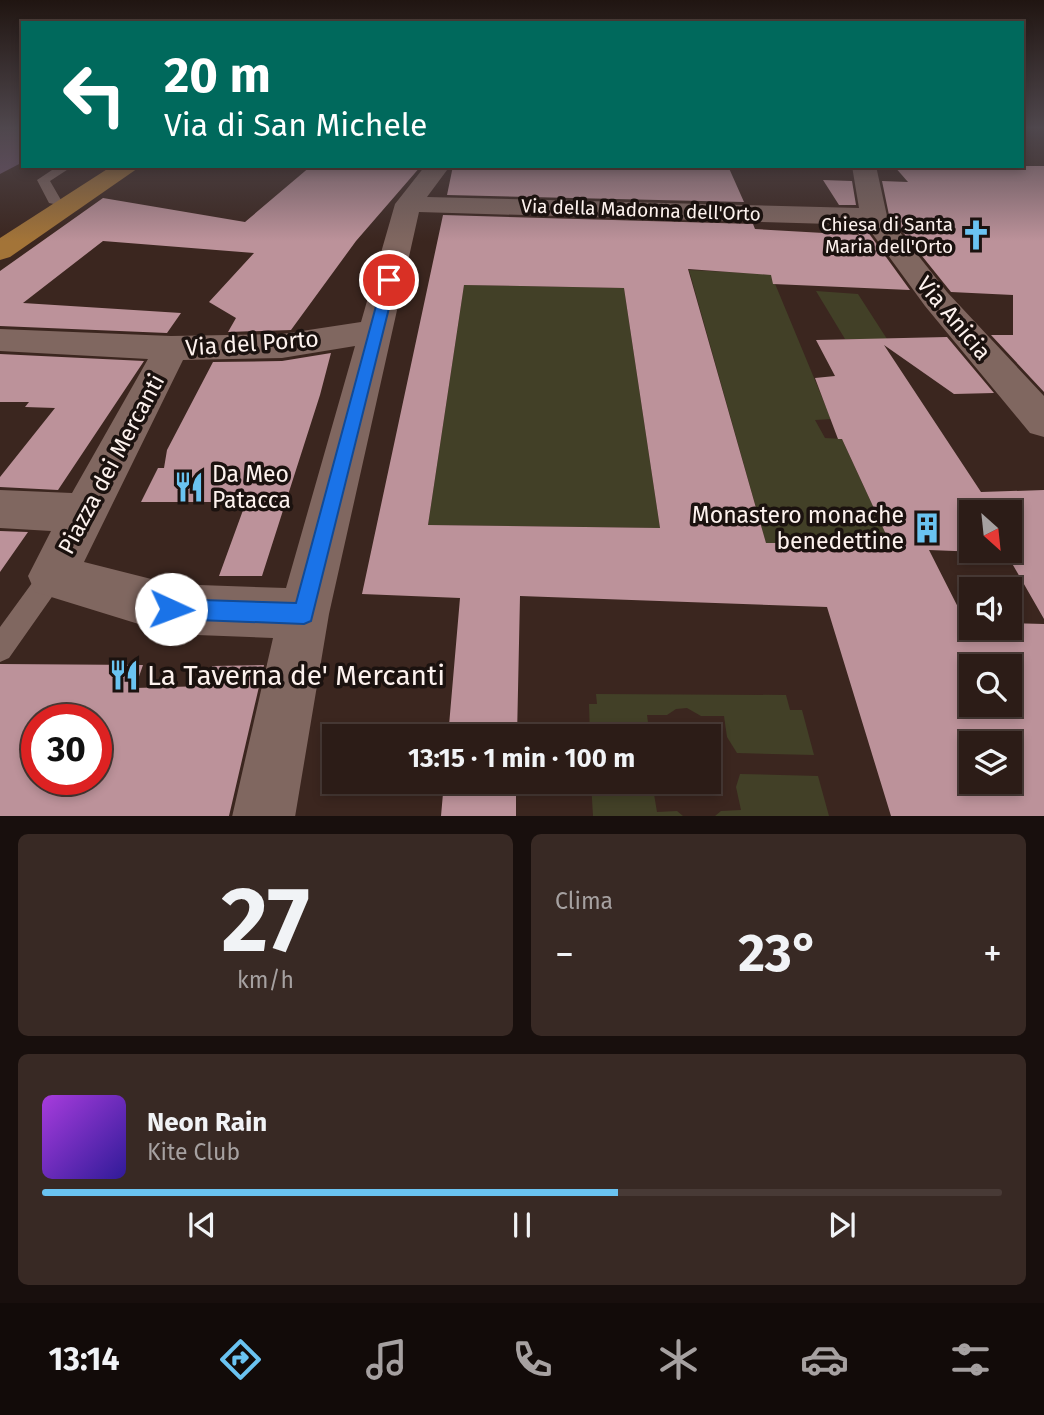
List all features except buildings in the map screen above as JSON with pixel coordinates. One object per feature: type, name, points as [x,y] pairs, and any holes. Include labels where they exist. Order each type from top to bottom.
[{"type":"main road","points":[[0,232],[108,168]]},
{"type":"main road","points":[[0,251],[126,168]]},
{"type":"street","points":[[262,816],[304,614],[408,204],[436,168]]},
{"type":"street","name":"Via Anicia","points":[[864,168],[874,217],[936,299],[1044,422]]},
{"type":"street","name":"Via della Madonna dell'Orto","points":[[408,204],[874,217]]},
{"type":"street","name":"Via del Porto","points":[[6,341],[171,348],[282,346],[377,331]]},
{"type":"street","name":"Piazza dei Mercanti","points":[[171,348],[52,576],[171,609],[304,614]]},
{"type":"street","points":[[0,509],[87,513]]},
{"type":"lane","points":[[54,200],[43,180],[64,168]]},
{"type":"lane","points":[[0,649],[52,576]]},
{"type":"shaded area","points":[[0,165],[17,165],[0,174]]},
{"type":"shaded area","points":[[689,270],[771,274],[831,419],[815,420],[825,438],[842,439],[890,543],[766,543]]},
{"type":"shaded area","points":[[464,285],[624,288],[660,528],[428,525]]},
{"type":"shaded area","points":[[816,291],[858,294],[887,339],[845,339]]},
{"type":"shaded area","points":[[596,694],[786,695],[790,710],[802,710],[814,755],[737,753],[727,737],[724,716],[701,716],[687,708],[676,709],[667,715],[647,715],[648,724],[590,724],[589,704],[597,704]]},
{"type":"shaded area","points":[[740,774],[818,776],[829,816],[715,816],[721,811],[741,810],[736,787]]},
{"type":"shaded area","points":[[592,794],[654,794],[657,812],[677,811],[683,816],[593,816]]},
{"type":"place","name":"Chiesa di Santa Maria dell'Orto","points":[[976,235]]},
{"type":"place","name":"Da Meo Patacca","points":[[189,487]]},
{"type":"place","name":"Monastero monache benedettine","points":[[927,528]]},
{"type":"place","name":"La Taverna de' Mercanti","points":[[124,675]]},
{"type":"route","points":[[171,609],[304,614],[389,280]]}]
